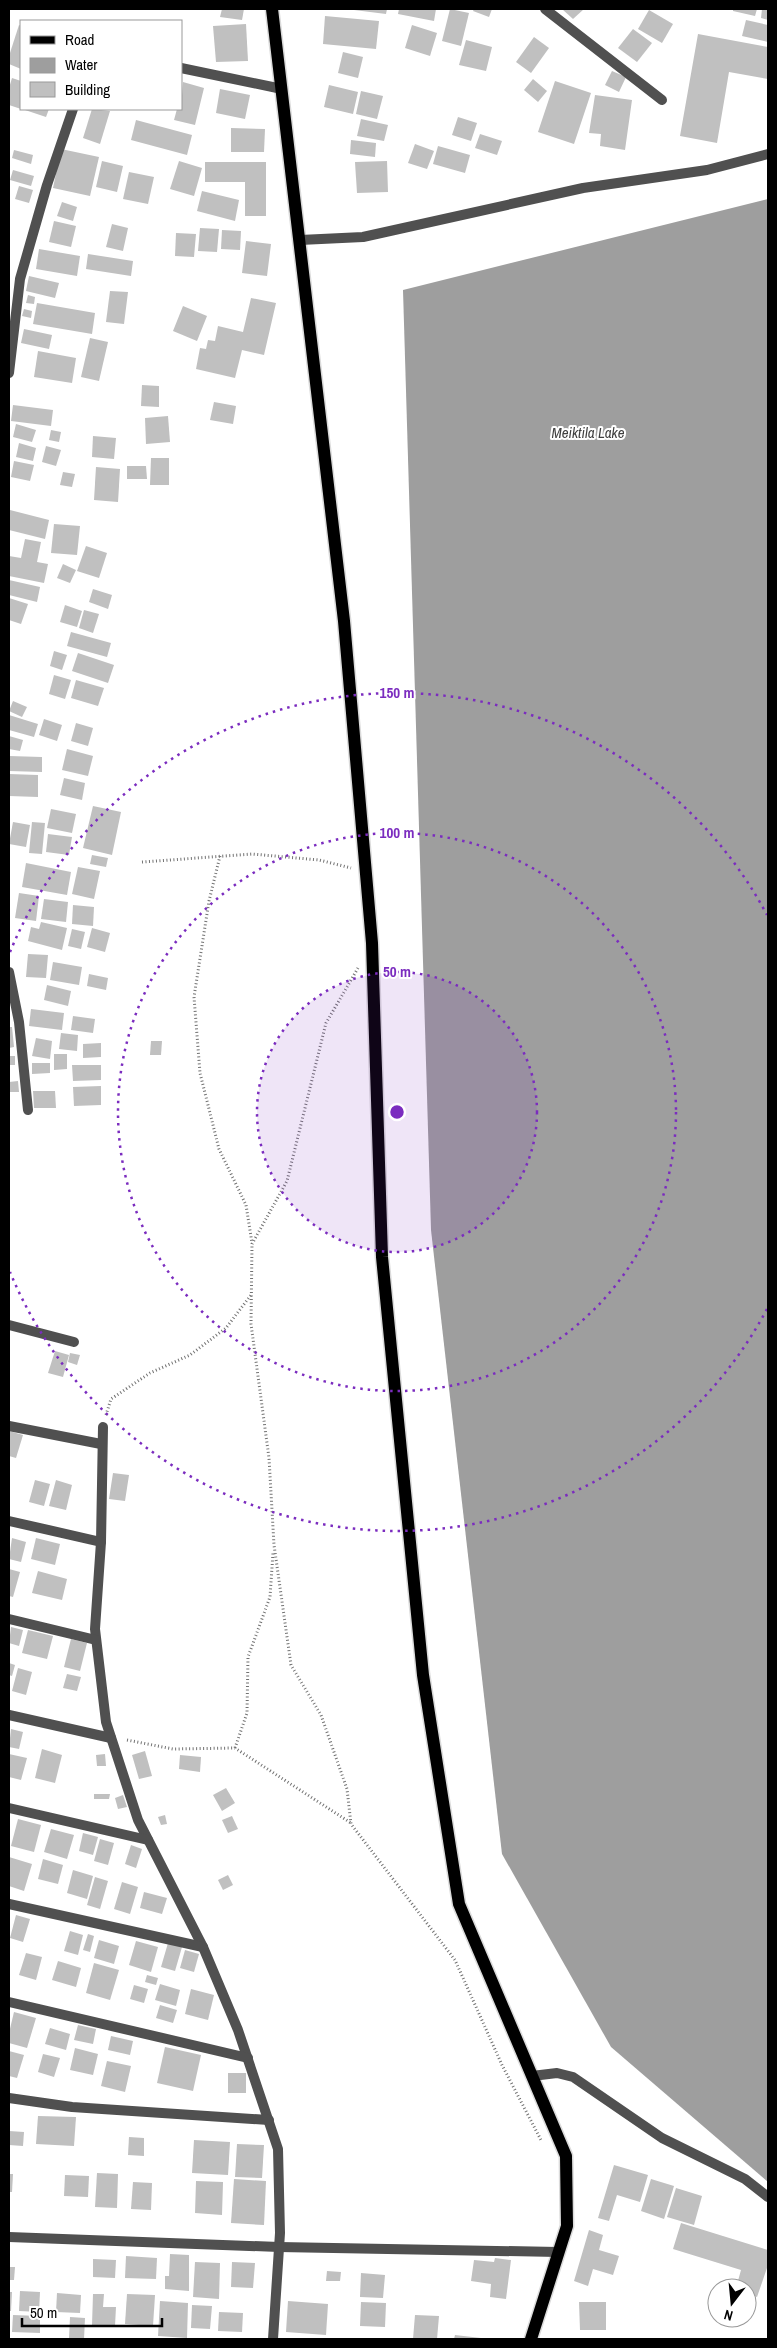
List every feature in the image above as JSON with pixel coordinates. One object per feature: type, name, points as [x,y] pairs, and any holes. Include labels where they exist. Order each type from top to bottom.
[{"type":"main road","points":[[272,9],[344,620],[372,943],[382,1257],[423,1675],[459,1904],[566,2156],[567,2226],[531,2339]]},
{"type":"street","points":[[544,9],[662,100]]},
{"type":"street","points":[[182,68],[282,89]]},
{"type":"street","points":[[9,373],[20,279],[47,185],[73,110]]},
{"type":"street","points":[[300,240],[363,237],[583,188],[706,170],[768,154]]},
{"type":"street","points":[[9,972],[14,1022],[28,1110]]},
{"type":"street","points":[[9,1325],[74,1342]]},
{"type":"street","points":[[9,1426],[101,1444]]},
{"type":"street","points":[[103,1427],[101,1444],[101,1542],[96,1640],[106,1722],[138,1820],[203,1947],[248,2058],[278,2149],[279,2248],[273,2339]]},
{"type":"street","points":[[9,1521],[101,1542]]},
{"type":"street","points":[[9,1619],[96,1640]]},
{"type":"street","points":[[9,1715],[111,1738]]},
{"type":"street","points":[[9,1808],[148,1840]]},
{"type":"street","points":[[9,1904],[203,1947]]},
{"type":"street","points":[[9,2002],[248,2058]]},
{"type":"street","points":[[532,2076],[557,2073],[573,2077],[662,2138],[745,2179],[768,2197]]},
{"type":"street","points":[[9,2098],[72,2107],[268,2120]]},
{"type":"street","points":[[9,2238],[279,2248],[558,2252]]},
{"type":"path","points":[[142,862],[252,854],[319,860],[366,872]]},
{"type":"path","points":[[220,856],[209,901],[194,997],[200,1073],[219,1149],[246,1205],[252,1244],[251,1324],[269,1458],[274,1545],[292,1665],[321,1715],[347,1788],[351,1824]]},
{"type":"path","points":[[252,1244],[287,1181],[326,1023],[358,967]]},
{"type":"path","points":[[103,1427],[111,1399],[150,1372],[190,1355],[226,1328],[251,1295]]},
{"type":"path","points":[[235,1748],[247,1713],[248,1657],[270,1597],[274,1545]]},
{"type":"path","points":[[111,1738],[173,1748],[235,1748],[351,1824],[455,1960],[502,2065],[541,2141],[566,2156]]},
{"type":"water","name":"Meiktila Lake","points":[[768,199],[768,2182],[611,2047],[502,1854],[431,1230],[403,290]]},
{"type":"building","points":[[222,9],[244,9],[242,20],[220,17]]},
{"type":"building","points":[[346,9],[387,9],[386,14]]},
{"type":"building","points":[[399,9],[436,9],[434,21],[398,14]]},
{"type":"building","points":[[450,9],[469,13],[461,46],[442,41]]},
{"type":"building","points":[[474,9],[492,9],[489,17],[473,11]]},
{"type":"building","points":[[562,9],[584,9],[573,19]]},
{"type":"building","points":[[733,9],[757,9],[755,16],[733,11]]},
{"type":"building","points":[[762,9],[768,9],[768,20],[761,18]]},
{"type":"building","points":[[649,10],[673,24],[662,43],[638,29]]},
{"type":"building","points":[[325,16],[379,21],[376,49],[323,44]]},
{"type":"building","points":[[746,20],[768,25],[768,42],[742,36]]},
{"type":"building","points":[[246,24],[248,61],[216,62],[213,26]]},
{"type":"building","points":[[19,25],[20,69],[9,64],[9,56]]},
{"type":"building","points":[[412,25],[437,33],[430,56],[405,48]]},
{"type":"building","points":[[633,29],[652,43],[637,62],[618,48]]},
{"type":"building","points":[[698,34],[768,47],[768,79],[729,72],[717,143],[680,136]]},
{"type":"building","points":[[534,37],[549,48],[531,73],[516,62]]},
{"type":"building","points":[[466,40],[492,47],[486,71],[459,65]]},
{"type":"building","points":[[343,52],[363,57],[358,78],[338,73]]},
{"type":"building","points":[[612,71],[626,77],[619,92],[605,85]]},
{"type":"building","points":[[12,78],[20,81],[20,109],[9,105],[9,88]]},
{"type":"building","points":[[533,79],[547,91],[538,102],[524,90]]},
{"type":"building","points":[[555,81],[591,93],[574,144],[538,132]]},
{"type":"building","points":[[183,82],[204,88],[195,125],[174,120],[177,110],[182,110]]},
{"type":"building","points":[[329,85],[358,92],[353,114],[324,107]]},
{"type":"building","points":[[220,89],[250,95],[245,119],[216,113]]},
{"type":"building","points":[[361,91],[383,96],[377,119],[356,114]]},
{"type":"building","points":[[595,95],[632,100],[625,150],[600,146],[601,134],[589,133]]},
{"type":"building","points":[[25,110],[49,110],[46,117]]},
{"type":"building","points":[[92,110],[110,111],[100,144],[83,138]]},
{"type":"building","points":[[458,117],[477,123],[471,141],[452,135]]},
{"type":"building","points":[[361,119],[388,125],[384,141],[357,136]]},
{"type":"building","points":[[136,120],[192,135],[187,155],[131,140]]},
{"type":"building","points":[[231,128],[265,129],[264,152],[231,152]]},
{"type":"building","points":[[480,134],[502,141],[497,155],[475,148]]},
{"type":"building","points":[[351,140],[376,143],[375,157],[350,154]]},
{"type":"building","points":[[415,144],[434,151],[427,169],[408,163]]},
{"type":"building","points":[[438,146],[470,155],[465,173],[433,164]]},
{"type":"building","points":[[61,149],[99,157],[90,196],[53,188]]},
{"type":"building","points":[[14,150],[33,155],[31,164],[12,158]]},
{"type":"building","points":[[102,161],[123,166],[117,192],[96,187]]},
{"type":"building","points":[[179,161],[202,168],[194,196],[170,189]]},
{"type":"building","points":[[387,161],[388,192],[357,193],[355,162]]},
{"type":"building","points":[[205,162],[266,162],[266,216],[245,216],[245,182],[205,182]]},
{"type":"building","points":[[13,170],[34,176],[31,186],[10,180]]},
{"type":"building","points":[[129,172],[154,177],[148,204],[123,199]]},
{"type":"building","points":[[19,186],[33,190],[29,203],[15,199]]},
{"type":"building","points":[[202,191],[239,200],[235,221],[197,211]]},
{"type":"building","points":[[62,202],[77,207],[73,221],[57,216]]},
{"type":"building","points":[[54,221],[76,226],[71,247],[49,242]]},
{"type":"building","points":[[112,224],[128,228],[123,251],[106,247]]},
{"type":"building","points":[[200,228],[219,229],[217,252],[198,251]]},
{"type":"building","points":[[222,230],[241,231],[240,250],[221,249]]},
{"type":"building","points":[[176,233],[196,234],[194,257],[175,256]]},
{"type":"building","points":[[246,241],[271,244],[267,276],[242,273]]},
{"type":"building","points":[[39,249],[80,256],[77,276],[36,269]]},
{"type":"building","points":[[88,254],[133,261],[131,276],[86,269]]},
{"type":"building","points":[[29,276],[59,283],[55,298],[26,291]]},
{"type":"building","points":[[110,291],[128,292],[124,324],[106,322]]},
{"type":"building","points":[[28,295],[35,297],[34,304],[26,303]]},
{"type":"building","points":[[251,298],[276,303],[264,355],[242,350],[235,378],[196,369],[200,348],[206,349],[208,340],[215,341],[218,326],[243,332]]},
{"type":"building","points":[[37,303],[95,313],[92,334],[33,324]]},
{"type":"building","points":[[183,306],[207,316],[197,341],[173,331]]},
{"type":"building","points":[[24,309],[32,311],[31,318],[22,316]]},
{"type":"building","points":[[24,329],[52,335],[49,349],[21,343]]},
{"type":"building","points":[[90,338],[108,342],[99,381],[81,377]]},
{"type":"building","points":[[38,351],[76,358],[72,383],[34,377]]},
{"type":"building","points":[[142,385],[159,386],[159,407],[141,406]]},
{"type":"building","points":[[214,402],[236,406],[233,424],[210,420]]},
{"type":"building","points":[[13,405],[53,410],[51,426],[11,421]]},
{"type":"building","points":[[168,416],[170,442],[146,444],[145,418]]},
{"type":"building","points":[[16,424],[36,430],[32,442],[13,437]]},
{"type":"building","points":[[51,430],[61,432],[59,442],[49,440]]},
{"type":"building","points":[[93,436],[116,438],[114,459],[92,457]]},
{"type":"building","points":[[19,443],[36,448],[33,461],[16,457]]},
{"type":"building","points":[[46,446],[61,450],[56,466],[42,462]]},
{"type":"building","points":[[151,458],[169,458],[169,485],[150,485]]},
{"type":"building","points":[[14,461],[34,465],[30,481],[11,477]]},
{"type":"building","points":[[127,466],[146,466],[147,479],[127,479]]},
{"type":"building","points":[[96,467],[120,469],[118,502],[94,500]]},
{"type":"building","points":[[63,472],[75,474],[72,487],[60,485]]},
{"type":"building","points":[[10,510],[49,520],[45,539],[9,530]]},
{"type":"building","points":[[54,524],[80,526],[77,555],[51,553]]},
{"type":"building","points":[[25,539],[41,542],[37,562],[48,564],[44,583],[9,576],[9,556],[21,558]]},
{"type":"building","points":[[86,546],[107,553],[99,578],[77,571]]},
{"type":"building","points":[[63,564],[76,570],[70,583],[57,578]]},
{"type":"building","points":[[9,580],[40,587],[37,602],[9,595]]},
{"type":"building","points":[[93,589],[112,595],[108,609],[89,602]]},
{"type":"building","points":[[9,598],[28,604],[21,624],[9,620]]},
{"type":"building","points":[[65,605],[82,611],[77,627],[60,622]]},
{"type":"building","points":[[84,610],[99,614],[93,633],[79,628]]},
{"type":"building","points":[[71,632],[111,643],[107,657],[67,646]]},
{"type":"building","points":[[54,651],[67,655],[62,670],[50,666]]},
{"type":"building","points":[[78,653],[114,665],[108,683],[72,671]]},
{"type":"building","points":[[54,675],[71,680],[65,699],[49,694]]},
{"type":"building","points":[[76,680],[104,688],[98,706],[71,698]]},
{"type":"building","points":[[13,701],[27,707],[22,717],[9,711]]},
{"type":"building","points":[[9,715],[38,724],[34,737],[9,730]]},
{"type":"building","points":[[44,719],[62,725],[57,741],[39,735]]},
{"type":"building","points":[[76,723],[93,728],[88,746],[71,741]]},
{"type":"building","points":[[9,736],[23,740],[20,751],[9,749]]},
{"type":"building","points":[[67,749],[93,756],[88,776],[62,770]]},
{"type":"building","points":[[9,756],[42,757],[42,772],[9,771]]},
{"type":"building","points":[[9,774],[38,775],[38,797],[9,796]]},
{"type":"building","points":[[64,778],[85,783],[82,800],[60,795]]},
{"type":"building","points":[[93,806],[121,812],[112,855],[83,848]]},
{"type":"building","points":[[51,809],[76,814],[72,833],[47,828]]},
{"type":"building","points":[[13,822],[30,825],[26,847],[9,844]]},
{"type":"building","points":[[32,822],[45,823],[42,854],[29,853]]},
{"type":"building","points":[[48,834],[72,837],[69,855],[46,852]]},
{"type":"building","points":[[92,855],[108,858],[106,867],[90,864]]},
{"type":"building","points":[[26,863],[71,872],[67,895],[22,887]]},
{"type":"building","points":[[78,867],[100,871],[94,899],[72,894]]},
{"type":"building","points":[[19,893],[39,896],[36,921],[15,918]]},
{"type":"building","points":[[44,899],[68,902],[66,922],[41,919]]},
{"type":"building","points":[[73,905],[94,907],[93,926],[72,924]]},
{"type":"building","points":[[41,922],[67,928],[62,950],[28,941],[31,927],[39,929]]},
{"type":"building","points":[[92,928],[110,933],[105,952],[87,947]]},
{"type":"building","points":[[72,929],[85,932],[81,949],[68,946]]},
{"type":"building","points":[[28,954],[48,955],[46,978],[26,977]]},
{"type":"building","points":[[53,962],[82,967],[79,985],[50,980]]},
{"type":"building","points":[[89,974],[108,978],[106,990],[87,986]]},
{"type":"building","points":[[47,985],[71,991],[68,1006],[44,1000]]},
{"type":"building","points":[[31,1009],[64,1013],[62,1030],[29,1026]]},
{"type":"building","points":[[73,1016],[95,1019],[93,1033],[71,1030]]},
{"type":"building","points":[[9,1027],[12,1027],[14,1047],[9,1048]]},
{"type":"building","points":[[61,1033],[78,1035],[77,1051],[59,1049]]},
{"type":"building","points":[[36,1038],[52,1041],[50,1059],[32,1056]]},
{"type":"building","points":[[151,1041],[162,1041],[161,1055],[150,1055]]},
{"type":"building","points":[[101,1043],[101,1057],[83,1058],[83,1044]]},
{"type":"building","points":[[54,1054],[67,1054],[67,1069],[54,1070]]},
{"type":"building","points":[[9,1056],[15,1056],[15,1065],[9,1065]]},
{"type":"building","points":[[32,1063],[50,1063],[50,1073],[32,1074]]},
{"type":"building","points":[[72,1065],[101,1065],[101,1080],[73,1081]]},
{"type":"building","points":[[18,1081],[19,1092],[9,1092],[9,1082]]},
{"type":"building","points":[[101,1086],[101,1105],[74,1106],[73,1087]]},
{"type":"building","points":[[33,1091],[55,1091],[56,1108],[34,1108]]},
{"type":"building","points":[[55,1351],[69,1355],[63,1377],[48,1373]]},
{"type":"building","points":[[70,1353],[80,1355],[77,1365],[68,1362]]},
{"type":"building","points":[[9,1431],[23,1435],[16,1458],[9,1456]]},
{"type":"building","points":[[113,1473],[129,1475],[125,1501],[109,1499]]},
{"type":"building","points":[[35,1480],[50,1484],[44,1506],[29,1502]]},
{"type":"building","points":[[56,1480],[72,1485],[66,1510],[49,1506]]},
{"type":"building","points":[[12,1538],[26,1542],[21,1562],[9,1559]]},
{"type":"building","points":[[36,1538],[60,1544],[55,1565],[31,1559]]},
{"type":"building","points":[[9,1569],[20,1572],[13,1597],[9,1596]]},
{"type":"building","points":[[38,1571],[67,1579],[62,1600],[32,1593]]},
{"type":"building","points":[[11,1627],[23,1630],[19,1646],[9,1643]]},
{"type":"building","points":[[28,1630],[53,1636],[47,1659],[22,1653]]},
{"type":"building","points":[[71,1639],[87,1643],[80,1671],[64,1667]]},
{"type":"building","points":[[9,1663],[15,1665],[12,1676],[9,1675]]},
{"type":"building","points":[[18,1668],[32,1672],[26,1695],[12,1691]]},
{"type":"building","points":[[67,1674],[81,1677],[77,1691],[63,1688]]},
{"type":"building","points":[[11,1729],[23,1732],[19,1749],[9,1747]]},
{"type":"building","points":[[42,1749],[62,1755],[55,1783],[35,1778]]},
{"type":"building","points":[[145,1751],[152,1776],[139,1779],[132,1755]]},
{"type":"building","points":[[9,1754],[27,1758],[21,1780],[9,1777]]},
{"type":"building","points":[[105,1754],[106,1766],[97,1766],[96,1755]]},
{"type":"building","points":[[180,1755],[201,1757],[200,1772],[179,1769]]},
{"type":"building","points":[[226,1788],[235,1803],[222,1811],[213,1795]]},
{"type":"building","points":[[94,1794],[110,1794],[109,1799],[94,1799]]},
{"type":"building","points":[[123,1795],[127,1807],[118,1809],[115,1798]]},
{"type":"building","points":[[165,1815],[167,1824],[161,1825],[158,1817]]},
{"type":"building","points":[[232,1816],[238,1829],[228,1833],[222,1820]]},
{"type":"building","points":[[18,1819],[41,1825],[34,1852],[11,1846]]},
{"type":"building","points":[[51,1829],[74,1835],[67,1859],[44,1852]]},
{"type":"building","points":[[83,1833],[98,1837],[93,1855],[79,1851]]},
{"type":"building","points":[[100,1839],[114,1843],[108,1865],[94,1861]]},
{"type":"building","points":[[131,1845],[142,1849],[136,1868],[125,1864]]},
{"type":"building","points":[[9,1857],[32,1864],[24,1891],[9,1886]]},
{"type":"building","points":[[43,1859],[63,1865],[58,1884],[38,1879]]},
{"type":"building","points":[[73,1870],[93,1876],[87,1899],[67,1893]]},
{"type":"building","points":[[228,1875],[233,1885],[223,1890],[218,1880]]},
{"type":"building","points":[[95,1877],[108,1881],[100,1909],[87,1905]]},
{"type":"building","points":[[122,1882],[138,1887],[130,1914],[114,1909]]},
{"type":"building","points":[[144,1892],[167,1898],[162,1914],[140,1908]]},
{"type":"building","points":[[16,1915],[30,1919],[23,1942],[10,1938]]},
{"type":"building","points":[[70,1931],[83,1935],[78,1955],[64,1951]]},
{"type":"building","points":[[88,1934],[94,1936],[90,1952],[83,1950]]},
{"type":"building","points":[[99,1940],[119,1946],[114,1964],[94,1958]]},
{"type":"building","points":[[136,1941],[158,1947],[151,1972],[129,1965]]},
{"type":"building","points":[[168,1943],[182,1947],[175,1971],[161,1967]]},
{"type":"building","points":[[185,1950],[199,1954],[194,1972],[180,1968]]},
{"type":"building","points":[[26,1953],[42,1957],[36,1980],[19,1975]]},
{"type":"building","points":[[58,1961],[81,1968],[76,1987],[52,1980]]},
{"type":"building","points":[[94,1963],[119,1970],[110,2000],[86,1993]]},
{"type":"building","points":[[147,1975],[158,1978],[156,1985],[145,1982]]},
{"type":"building","points":[[160,1984],[180,1990],[176,2006],[155,2000]]},
{"type":"building","points":[[134,1985],[148,1989],[144,2003],[130,1999]]},
{"type":"building","points":[[191,1989],[214,1995],[208,2020],[185,2014]]},
{"type":"building","points":[[160,2005],[177,2010],[173,2023],[156,2018]]},
{"type":"building","points":[[14,2012],[36,2018],[27,2048],[9,2043],[9,2033]]},
{"type":"building","points":[[78,2025],[96,2029],[93,2044],[74,2040]]},
{"type":"building","points":[[50,2028],[70,2034],[66,2050],[45,2044]]},
{"type":"building","points":[[111,2036],[133,2041],[130,2055],[108,2050]]},
{"type":"building","points":[[165,2047],[201,2055],[193,2091],[157,2083]]},
{"type":"building","points":[[75,2048],[98,2054],[93,2075],[70,2070]]},
{"type":"building","points":[[9,2051],[24,2055],[17,2078],[9,2076]]},
{"type":"building","points":[[43,2054],[60,2058],[54,2077],[38,2072]]},
{"type":"building","points":[[107,2061],[131,2066],[125,2092],[101,2086]]},
{"type":"building","points":[[228,2073],[246,2073],[246,2093],[228,2093]]},
{"type":"building","points":[[38,2116],[76,2117],[74,2146],[36,2144]]},
{"type":"building","points":[[9,2131],[24,2132],[23,2146],[9,2145]]},
{"type":"building","points":[[129,2137],[144,2138],[144,2156],[128,2155]]},
{"type":"building","points":[[194,2140],[230,2142],[228,2175],[192,2173]]},
{"type":"building","points":[[237,2144],[264,2145],[262,2178],[235,2177]]},
{"type":"building","points":[[614,2165],[648,2175],[640,2202],[617,2195],[609,2221],[598,2218]]},
{"type":"building","points":[[97,2173],[118,2174],[117,2208],[95,2207]]},
{"type":"building","points":[[9,2174],[13,2174],[12,2192],[9,2192]]},
{"type":"building","points":[[65,2175],[89,2176],[88,2197],[64,2196]]},
{"type":"building","points":[[234,2179],[266,2181],[264,2225],[231,2223]]},
{"type":"building","points":[[651,2179],[674,2186],[664,2219],[641,2211]]},
{"type":"building","points":[[196,2181],[223,2182],[222,2215],[195,2213]]},
{"type":"building","points":[[133,2182],[152,2183],[151,2210],[131,2209]]},
{"type":"building","points":[[676,2188],[702,2196],[694,2225],[667,2217]]},
{"type":"building","points":[[681,2223],[768,2250],[768,2265],[757,2297],[757,2278],[739,2278],[741,2270],[673,2249]]},
{"type":"building","points":[[589,2230],[603,2235],[599,2250],[619,2256],[613,2275],[593,2269],[588,2286],[574,2281]]},
{"type":"building","points":[[170,2254],[189,2255],[189,2291],[165,2289],[165,2276],[169,2276]]},
{"type":"building","points":[[126,2256],[157,2258],[156,2279],[125,2278]]},
{"type":"building","points":[[495,2258],[511,2260],[506,2299],[490,2297],[491,2284],[471,2281],[474,2260],[494,2262]]},
{"type":"building","points":[[93,2259],[116,2260],[115,2278],[93,2277]]},
{"type":"building","points":[[195,2262],[220,2263],[219,2299],[193,2297]]},
{"type":"building","points":[[232,2262],[255,2263],[253,2288],[231,2287]]},
{"type":"building","points":[[9,2267],[15,2267],[14,2280],[9,2280]]},
{"type":"building","points":[[327,2271],[341,2272],[340,2281],[326,2281]]},
{"type":"building","points":[[361,2273],[385,2275],[383,2298],[360,2297]]},
{"type":"building","points":[[20,2291],[40,2292],[39,2312],[19,2311]]},
{"type":"building","points":[[9,2292],[12,2292],[11,2311],[9,2311]]},
{"type":"building","points":[[57,2293],[81,2295],[80,2313],[56,2312]]},
{"type":"building","points":[[93,2294],[104,2294],[103,2307],[116,2307],[115,2326],[92,2325]]},
{"type":"building","points":[[127,2294],[155,2295],[153,2326],[125,2324]]},
{"type":"building","points":[[160,2301],[188,2303],[187,2338],[158,2336]]},
{"type":"building","points":[[288,2301],[328,2304],[326,2335],[286,2332]]},
{"type":"building","points":[[361,2302],[386,2303],[385,2327],[360,2326]]},
{"type":"building","points":[[579,2302],[606,2302],[606,2330],[580,2330]]},
{"type":"building","points":[[192,2305],[212,2306],[210,2329],[191,2328]]},
{"type":"building","points":[[219,2312],[243,2313],[242,2332],[218,2331]]},
{"type":"building","points":[[13,2315],[40,2316],[40,2333],[12,2332]]},
{"type":"building","points":[[415,2315],[439,2316],[437,2339],[413,2339]]},
{"type":"building","points":[[70,2317],[85,2318],[84,2339],[69,2339]]},
{"type":"building","points":[[455,2335],[481,2338],[481,2339],[454,2339]]}]
